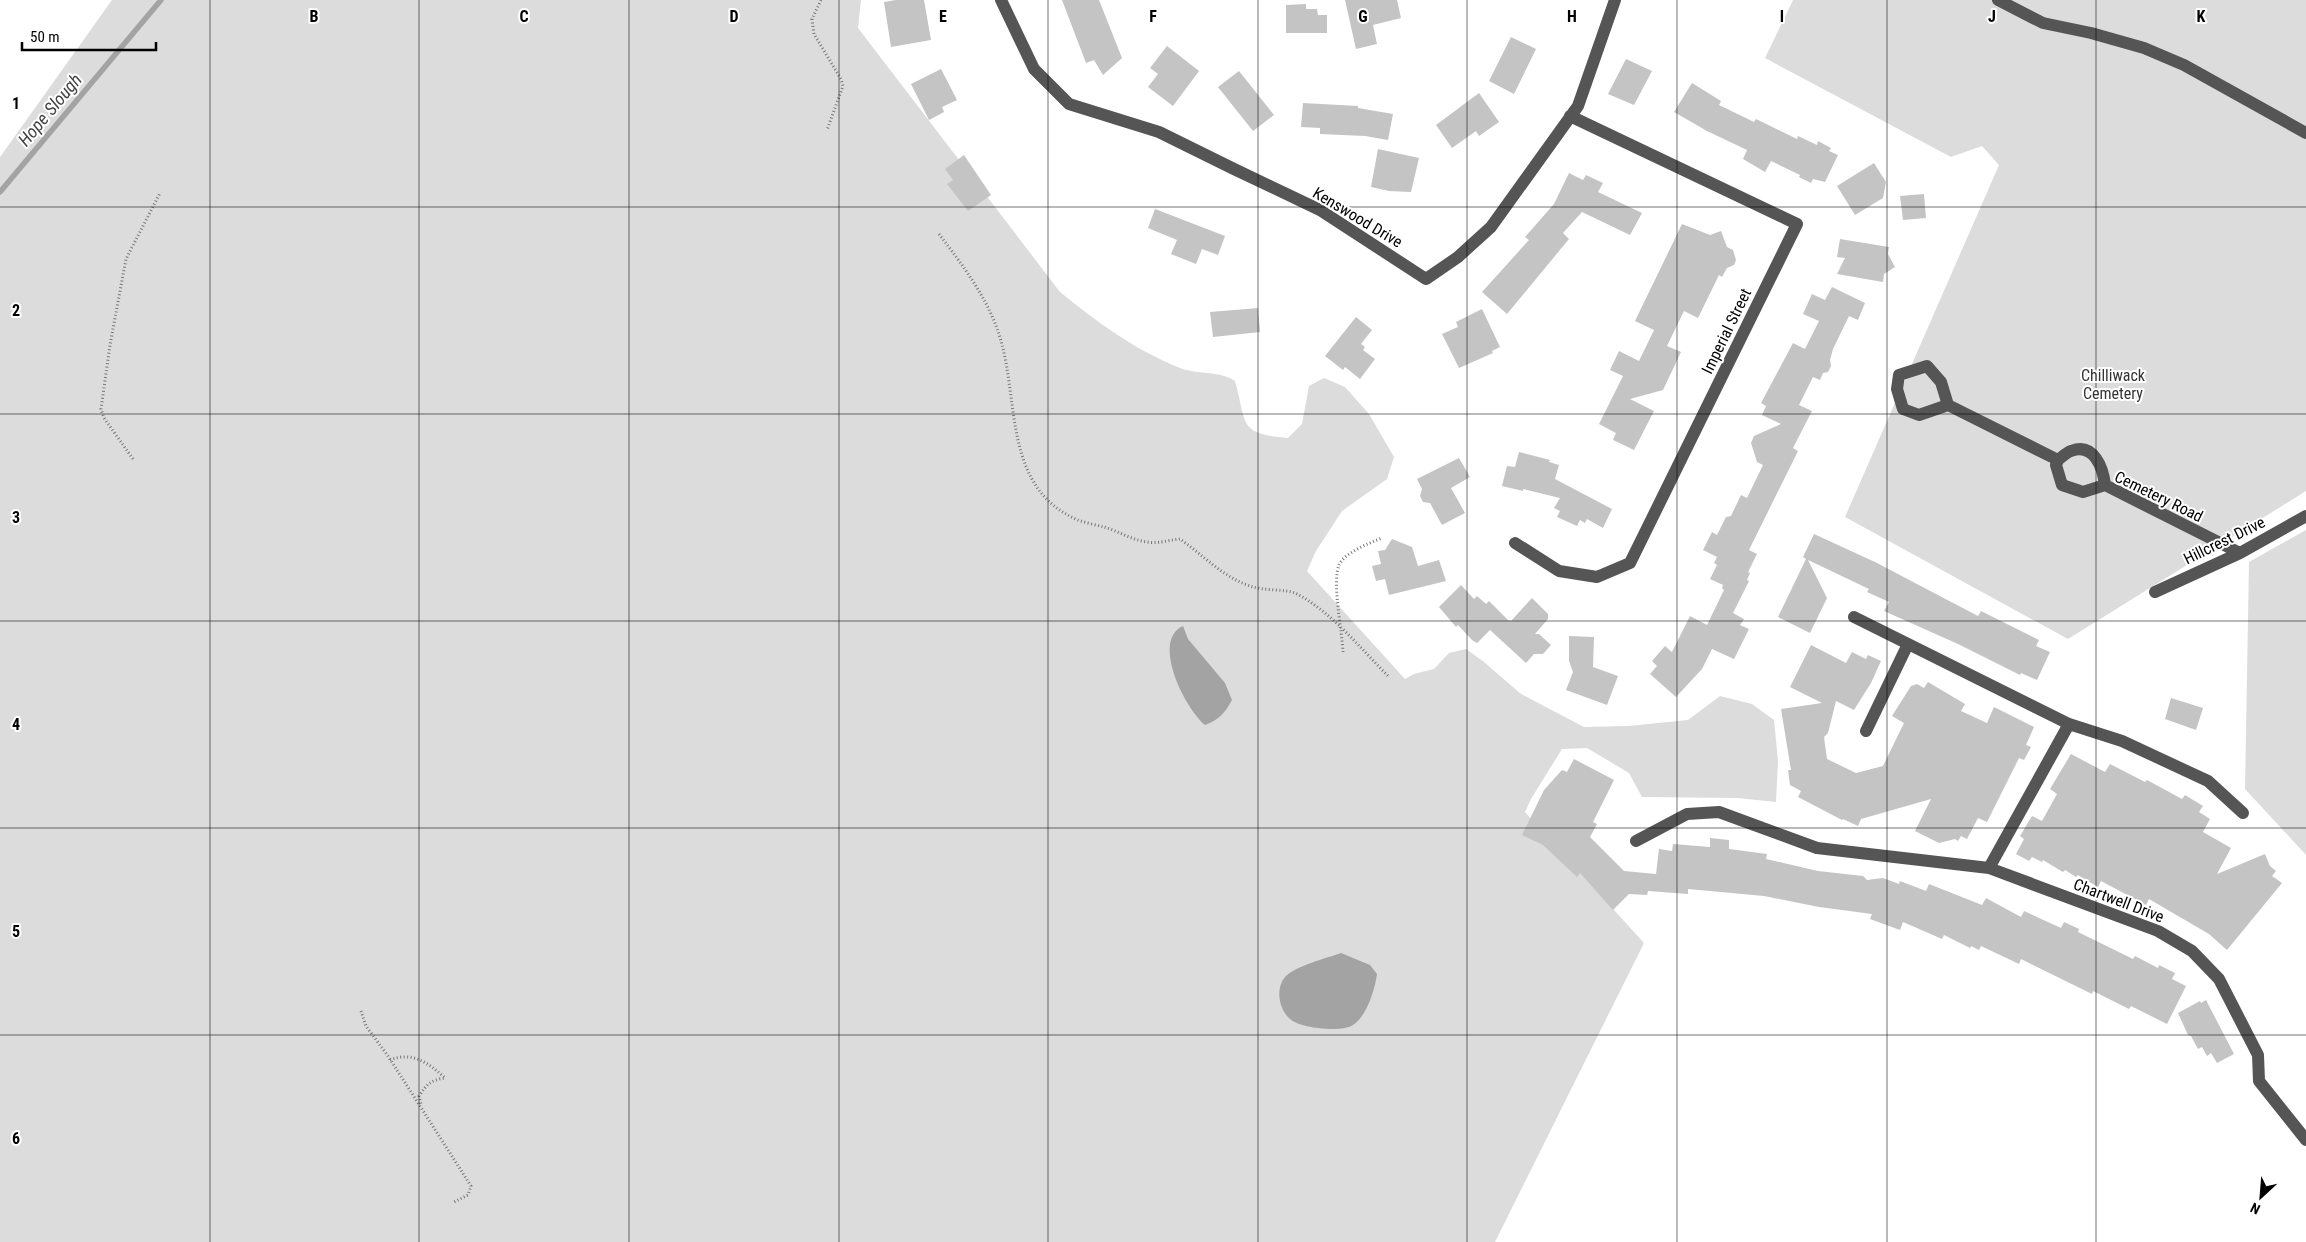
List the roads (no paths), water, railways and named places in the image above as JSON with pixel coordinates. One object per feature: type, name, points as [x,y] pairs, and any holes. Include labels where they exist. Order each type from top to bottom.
[{"type":"street","name":"Kenswood Drive","points":[[1001,0],[1034,69],[1069,104],[1159,132],[1320,210],[1426,279],[1458,257],[1491,227],[1578,106],[1615,0]]},
{"type":"street","points":[[1998,0],[2043,23],[2091,33],[2144,48],[2184,65],[2306,132]]},
{"type":"street","name":"Imperial Street","points":[[1515,543],[1559,571],[1597,577],[1630,563],[1797,224],[1570,116]]},
{"type":"street","points":[[1948,405],[1941,382],[1927,366],[1916,368],[1900,375],[1897,389],[1903,410],[1918,415],[1948,405],[2058,460],[2072,450],[2085,450],[2098,460],[2103,470],[2105,486]]},
{"type":"street","name":"Cemetery Road","points":[[2058,460],[2056,466],[2062,485],[2084,492],[2105,486],[2240,553]]},
{"type":"street","name":"Hillcrest Drive","points":[[2156,592],[2240,553],[2306,516]]},
{"type":"street","points":[[1854,617],[2069,724],[2122,741],[2208,781],[2243,813]]},
{"type":"street","points":[[1866,731],[1908,644]]},
{"type":"street","points":[[1988,868],[2069,724]]},
{"type":"street","name":"Chartwell Drive","points":[[1636,841],[1687,814],[1719,812],[1817,848],[1988,868],[2158,930],[2192,952],[2219,979],[2258,1055],[2259,1081],[2306,1140]]},
{"type":"waterway","name":"Hope Slough","points":[[0,192],[161,0]]},
{"type":"park label","name":"Chilliwack Cemetery","points":[[2113,384]]}]
